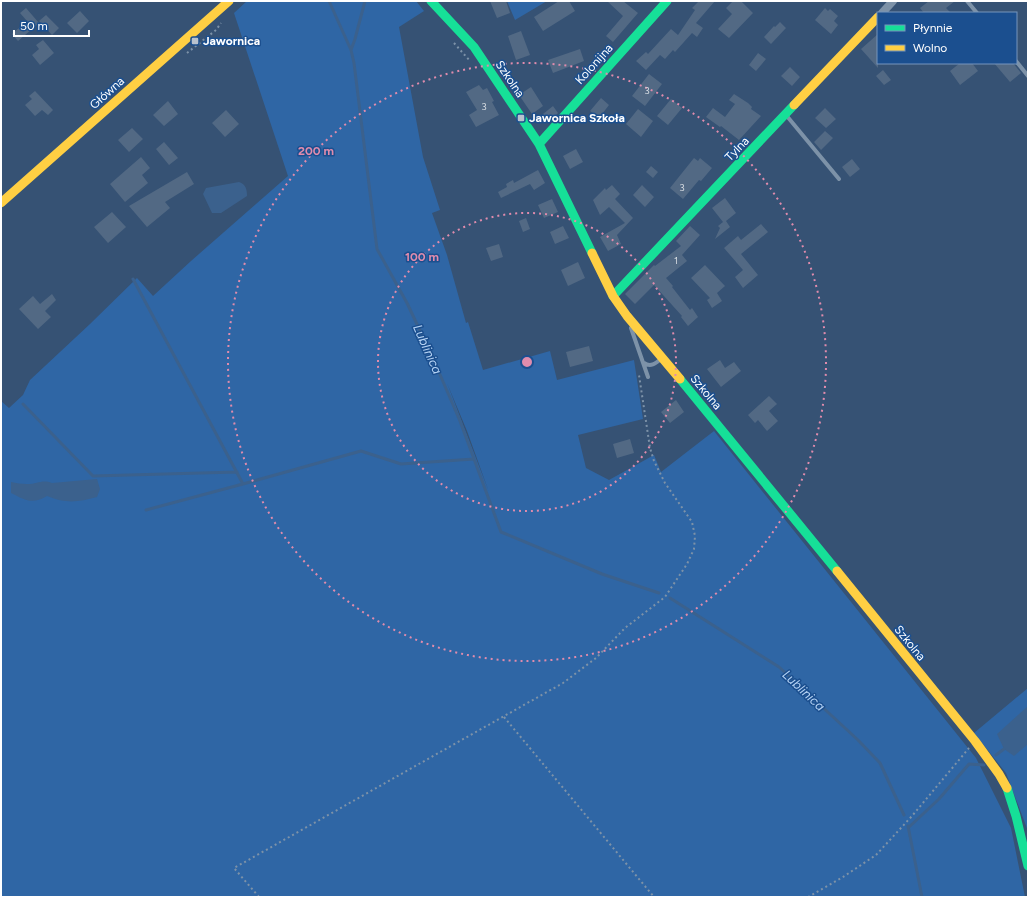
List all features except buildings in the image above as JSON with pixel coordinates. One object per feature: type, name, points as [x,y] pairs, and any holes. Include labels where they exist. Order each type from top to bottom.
[{"type":"street","name":"Główna","points":[[1,203],[229,1]]},
{"type":"street","name":"Szkolna","points":[[432,1],[474,47],[539,144],[614,296],[627,316],[729,438],[975,742],[999,774],[1013,803],[1028,866]]},
{"type":"street","name":"Kolonijna","points":[[539,144],[667,1]]},
{"type":"street","points":[[883,12],[893,1]]},
{"type":"street","name":"Tylna","points":[[614,296],[877,18]]},
{"type":"lane","points":[[967,1],[976,12]]},
{"type":"lane","points":[[1017,62],[1028,76]]},
{"type":"lane","points":[[786,115],[839,179]]},
{"type":"lane","points":[[627,316],[648,377]]},
{"type":"lane","points":[[644,362],[652,365],[662,358]]},
{"type":"path","points":[[259,897],[234,868],[564,683],[596,658],[626,628],[665,597],[687,564],[694,549],[695,536],[692,522],[665,483],[654,461],[650,448],[638,370]]},
{"type":"path","points":[[504,717],[654,897]]},
{"type":"path","points":[[808,897],[843,877],[876,855],[912,816],[975,742]]},
{"type":"shaded area","points":[[247,1],[416,1],[424,11],[399,27],[423,157],[440,210],[432,213],[447,255],[466,323],[468,322],[483,370],[550,351],[557,380],[634,360],[643,419],[578,435],[586,468],[609,480],[654,455],[661,472],[714,431],[976,758],[1011,828],[1025,897],[1,897],[1,401],[9,408],[23,395],[30,380],[137,278],[153,296],[288,176],[234,13]],"holes":[[[447,383],[467,431],[489,492]]]},
{"type":"shaded area","points":[[507,1],[547,1],[515,20]]},
{"type":"shaded area","points":[[239,182],[246,188],[247,196],[221,213],[212,213],[203,194],[206,188]]},
{"type":"shaded area","points":[[97,479],[100,489],[97,497],[84,500],[67,501],[54,499],[47,496],[33,501],[20,498],[11,493],[11,482],[27,484]]},
{"type":"shaded area","points":[[1028,688],[1028,831],[1006,773],[974,733]]},
{"type":"shaded area","points":[[1028,706],[1028,744],[1014,756],[1004,749],[997,734]]},
{"type":"waterway","name":"Lublinica","points":[[329,1],[351,50],[354,63],[377,249],[407,303],[432,356],[460,421],[501,532],[602,574],[659,593]]},
{"type":"waterway","points":[[351,50],[365,1]]},
{"type":"waterway","points":[[133,279],[243,484],[361,451],[401,464],[474,459]]},
{"type":"waterway","points":[[23,404],[93,476],[237,472]]},
{"type":"waterway","points":[[146,510],[243,484]]},
{"type":"waterway","name":"Lublinica","points":[[670,598],[779,667],[858,740],[880,763],[904,815]]},
{"type":"waterway","points":[[996,755],[1004,749]]},
{"type":"waterway","points":[[909,827],[939,799],[969,764],[984,765]]},
{"type":"waterway","name":"Lublinica","points":[[908,826],[922,897]]},
{"type":"traffic: fast","points":[[431,1],[474,47],[539,144],[592,253]]},
{"type":"traffic: fast","points":[[539,144],[667,1]]},
{"type":"traffic: fast","points":[[613,296],[794,105]]},
{"type":"traffic: fast","points":[[680,379],[837,571]]},
{"type":"traffic: fast","points":[[1007,788],[1016,816],[1028,866]]},
{"type":"traffic: slow","points":[[1,203],[229,1]]},
{"type":"traffic: slow","points":[[794,105],[877,18]]},
{"type":"traffic: slow","points":[[592,253],[613,296],[627,316],[680,379]]},
{"type":"traffic: slow","points":[[837,571],[975,741],[999,774],[1007,788]]},
{"type":"place","name":"Jawornica","points":[[195,41]]},
{"type":"place","name":"Jawornica Szkoła","points":[[521,118]]}]
